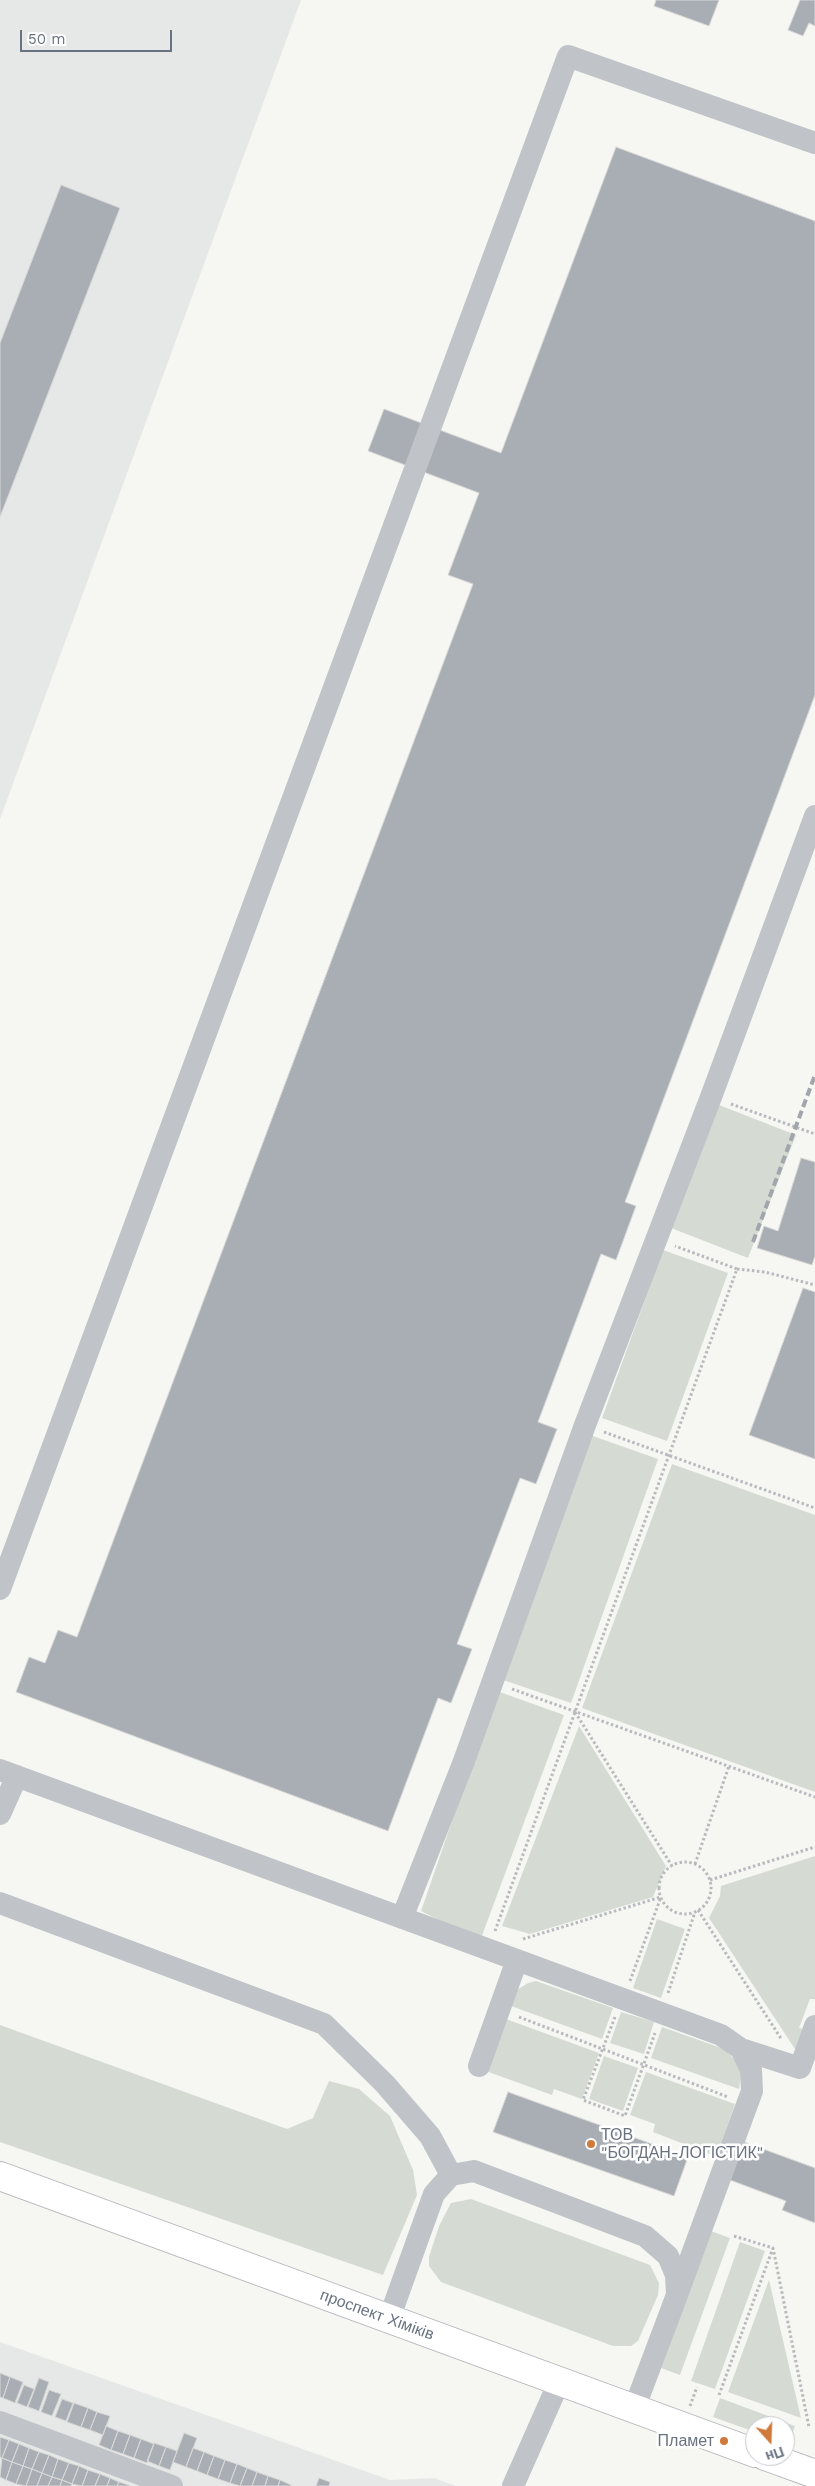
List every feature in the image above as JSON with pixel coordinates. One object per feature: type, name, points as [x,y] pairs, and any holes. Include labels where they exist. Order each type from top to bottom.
[{"type":"main road","name":"проспект Хіміків","points":[[0,2176],[745,2448]]},
{"type":"main road","points":[[793,2466],[815,2474]]},
{"type":"lane","points":[[0,1589],[568,56],[815,143]]},
{"type":"lane","points":[[402,1918],[492,1682],[585,1425],[810,846],[815,816]]},
{"type":"lane","points":[[0,1814],[8,1773],[721,2036],[741,2050],[800,2068],[815,2026]]},
{"type":"lane","points":[[0,1903],[324,2024],[385,2084],[430,2136],[451,2175]]},
{"type":"lane","points":[[479,2066],[517,1960]]},
{"type":"lane","points":[[634,2409],[752,2091],[751,2070],[741,2050]]},
{"type":"lane","points":[[389,2319],[434,2194],[451,2175],[474,2171],[646,2236],[668,2256],[676,2275],[677,2295]]},
{"type":"lane","points":[[513,2486],[559,2382]]},
{"type":"lane","points":[[0,2422],[172,2486]]},
{"type":"path","points":[[711,1097],[815,1134]]},
{"type":"path","points":[[656,1239],[737,1269],[766,1272],[815,1285]]},
{"type":"path","points":[[488,1950],[737,1269]]},
{"type":"path","points":[[585,1425],[815,1508]]},
{"type":"path","points":[[492,1682],[815,1797]]},
{"type":"path","points":[[575,1711],[672,1866]]},
{"type":"path","points":[[695,1864],[729,1766]]},
{"type":"path","points":[[710,1880],[815,1847]]},
{"type":"path","points":[[686,1862],[695,1864],[703,1868],[710,1880],[710,1893],[707,1901],[698,1910],[678,1913],[665,1904],[661,1897],[660,1881],[663,1874],[672,1866],[686,1862]]},
{"type":"path","points":[[488,1950],[661,1897]]},
{"type":"path","points":[[698,1910],[800,2068]]},
{"type":"path","points":[[499,2010],[747,2104]]},
{"type":"path","points":[[734,2236],[773,2248]]},
{"type":"path","points":[[719,2395],[773,2248]]},
{"type":"path","points":[[773,2248],[809,2427]]},
{"type":"path","points":[[689,2410],[697,2387]]},
{"type":"shaded area","points":[[0,0],[301,0],[0,819]]},
{"type":"shaded area","points":[[719,1105],[796,1135],[748,1258],[671,1228]]},
{"type":"shaded area","points":[[663,1250],[728,1273],[667,1441],[602,1418]]},
{"type":"shaded area","points":[[590,1435],[658,1459],[571,1703],[503,1680]]},
{"type":"shaded area","points":[[672,1464],[815,1515],[815,1792],[582,1708]]},
{"type":"shaded area","points":[[497,1691],[564,1715],[480,1941],[421,1911]]},
{"type":"shaded area","points":[[579,1726],[666,1866],[653,1897],[530,1934],[502,1926]]},
{"type":"shaded area","points":[[815,1856],[815,1999],[810,1999],[799,2028],[809,2030],[795,2049],[709,1918],[720,1896],[721,1886]]},
{"type":"shaded area","points":[[657,1919],[685,1929],[661,1998],[633,1988]]},
{"type":"shaded area","points":[[536,1981],[613,2008],[602,2039],[511,2006],[517,1990],[528,1983]]},
{"type":"shaded area","points":[[621,2012],[654,2022],[644,2054],[610,2043]]},
{"type":"shaded area","points":[[506,2019],[599,2053],[582,2099],[554,2089],[552,2095],[486,2071]]},
{"type":"shaded area","points":[[0,2025],[287,2129],[313,2118],[329,2081],[359,2089],[390,2116],[413,2170],[417,2195],[383,2275],[0,2142]]},
{"type":"shaded area","points":[[662,2027],[724,2049],[734,2059],[741,2074],[739,2089],[651,2058]]},
{"type":"shaded area","points":[[604,2056],[638,2068],[623,2111],[589,2099]]},
{"type":"shaded area","points":[[646,2072],[735,2104],[717,2157],[653,2132],[655,2124],[630,2115]]},
{"type":"shaded area","points":[[471,2199],[650,2265],[659,2283],[658,2295],[638,2341],[631,2346],[613,2346],[441,2282],[429,2266],[429,2257],[439,2226],[451,2203]]},
{"type":"shaded area","points":[[711,2231],[730,2238],[680,2375],[661,2368]]},
{"type":"shaded area","points":[[740,2242],[765,2251],[715,2389],[691,2381]]},
{"type":"shaded area","points":[[769,2280],[801,2418],[728,2392]]},
{"type":"shaded area","points":[[0,2342],[390,2480],[434,2478],[456,2486],[0,2486]]},
{"type":"shaded area","points":[[720,2398],[768,2416],[745,2416],[745,2428],[713,2417]]},
{"type":"building","points":[[656,0],[719,0],[709,26],[654,6]]},
{"type":"building","points":[[800,0],[815,0],[815,26],[809,23],[803,36],[788,30]]},
{"type":"building","points":[[616,147],[815,221],[815,695],[625,1202],[636,1206],[616,1260],[601,1254],[538,1422],[557,1429],[536,1484],[520,1478],[457,1644],[472,1649],[451,1703],[438,1698],[388,1831],[16,1692],[29,1657],[45,1663],[58,1630],[77,1637],[473,584],[448,575],[479,493],[368,451],[384,409],[501,453]]},
{"type":"building","points":[[61,185],[120,208],[0,517],[0,343]]},
{"type":"building","points":[[801,1158],[815,1162],[815,1256],[812,1265],[757,1248],[764,1226],[778,1231]]},
{"type":"building","points":[[803,1288],[815,1292],[815,1459],[749,1435]]},
{"type":"building","name":"ТОВ \"БОГДАН-ЛОГІСТИК\"","points":[[508,2092],[688,2157],[674,2196],[493,2132]]},
{"type":"building","points":[[744,2142],[815,2168],[815,2223],[782,2210],[786,2201],[730,2180]]},
{"type":"building","points":[[0,2373],[10,2377],[3,2398],[0,2397]]},
{"type":"building","points":[[10,2377],[23,2382],[15,2403],[3,2398]]},
{"type":"building","points":[[39,2378],[49,2382],[39,2411],[28,2407]]},
{"type":"building","points":[[24,2385],[34,2389],[27,2407],[17,2403]]},
{"type":"building","points":[[49,2390],[61,2394],[52,2416],[41,2412]]},
{"type":"building","points":[[62,2399],[73,2403],[66,2421],[55,2417]]},
{"type":"building","points":[[74,2403],[88,2408],[81,2427],[67,2422]]},
{"type":"building","points":[[88,2408],[97,2412],[90,2430],[81,2427]]},
{"type":"building","points":[[97,2412],[110,2416],[103,2435],[90,2430]]},
{"type":"building","points":[[106,2426],[118,2431],[111,2450],[99,2445]]},
{"type":"building","points":[[118,2431],[130,2435],[123,2454],[111,2450]]},
{"type":"building","points":[[184,2433],[197,2438],[186,2467],[173,2462]]},
{"type":"building","points":[[130,2435],[141,2439],[134,2458],[123,2454]]},
{"type":"building","points":[[0,2437],[9,2440],[2,2458],[0,2457]]},
{"type":"building","points":[[141,2439],[154,2444],[147,2463],[134,2458]]},
{"type":"building","points":[[9,2440],[19,2444],[12,2462],[2,2458]]},
{"type":"building","points":[[154,2443],[166,2447],[159,2466],[147,2461]]},
{"type":"building","points":[[19,2444],[29,2448],[23,2466],[12,2462]]},
{"type":"building","points":[[166,2447],[177,2451],[170,2470],[159,2466]]},
{"type":"building","points":[[29,2448],[39,2452],[32,2469],[23,2466]]},
{"type":"building","points":[[193,2448],[204,2452],[197,2471],[186,2467]]},
{"type":"building","points":[[39,2452],[49,2455],[42,2473],[32,2469]]},
{"type":"building","points":[[204,2452],[214,2456],[207,2475],[197,2471]]},
{"type":"building","points":[[49,2455],[58,2459],[52,2477],[42,2473]]},
{"type":"building","points":[[214,2456],[225,2460],[218,2479],[207,2475]]},
{"type":"building","points":[[2,2458],[12,2462],[6,2480],[0,2477]]},
{"type":"building","points":[[58,2459],[69,2463],[62,2480],[52,2477]]},
{"type":"building","points":[[225,2460],[237,2464],[230,2483],[218,2479]]},
{"type":"building","points":[[12,2462],[23,2466],[16,2484],[6,2480]]},
{"type":"building","points":[[69,2463],[79,2466],[72,2484],[62,2480]]},
{"type":"building","points":[[237,2464],[247,2468],[240,2486],[230,2483]]},
{"type":"building","points":[[23,2466],[32,2469],[26,2486],[16,2484]]},
{"type":"building","points":[[79,2466],[88,2470],[82,2486],[72,2484]]},
{"type":"building","points":[[247,2468],[257,2472],[252,2486],[240,2486]]},
{"type":"building","points":[[32,2469],[42,2473],[37,2486],[26,2486]]},
{"type":"building","points":[[88,2470],[100,2474],[95,2486],[82,2486]]},
{"type":"building","points":[[257,2472],[268,2476],[265,2486],[252,2486]]},
{"type":"building","points":[[42,2473],[52,2477],[48,2486],[37,2486]]},
{"type":"building","points":[[100,2474],[110,2478],[107,2486],[95,2486]]},
{"type":"building","points":[[268,2476],[280,2480],[278,2486],[265,2486]]},
{"type":"building","points":[[52,2477],[62,2480],[60,2486],[48,2486]]},
{"type":"building","points":[[110,2478],[119,2482],[117,2486],[107,2486]]},
{"type":"building","points":[[319,2478],[330,2482],[329,2486],[316,2486]]},
{"type":"building","points":[[62,2480],[72,2484],[71,2486],[60,2486]]},
{"type":"building","points":[[280,2480],[291,2485],[291,2486],[278,2486]]},
{"type":"building","points":[[119,2482],[129,2485],[129,2486],[117,2486]]},
{"type":"railway","points":[[753,1242],[815,1075]]},
{"type":"place","name":"ТОВ \"БОГДАН-ЛОГІСТИК\"","points":[[591,2144]]},
{"type":"place","name":"Пламет","points":[[724,2441]]}]
